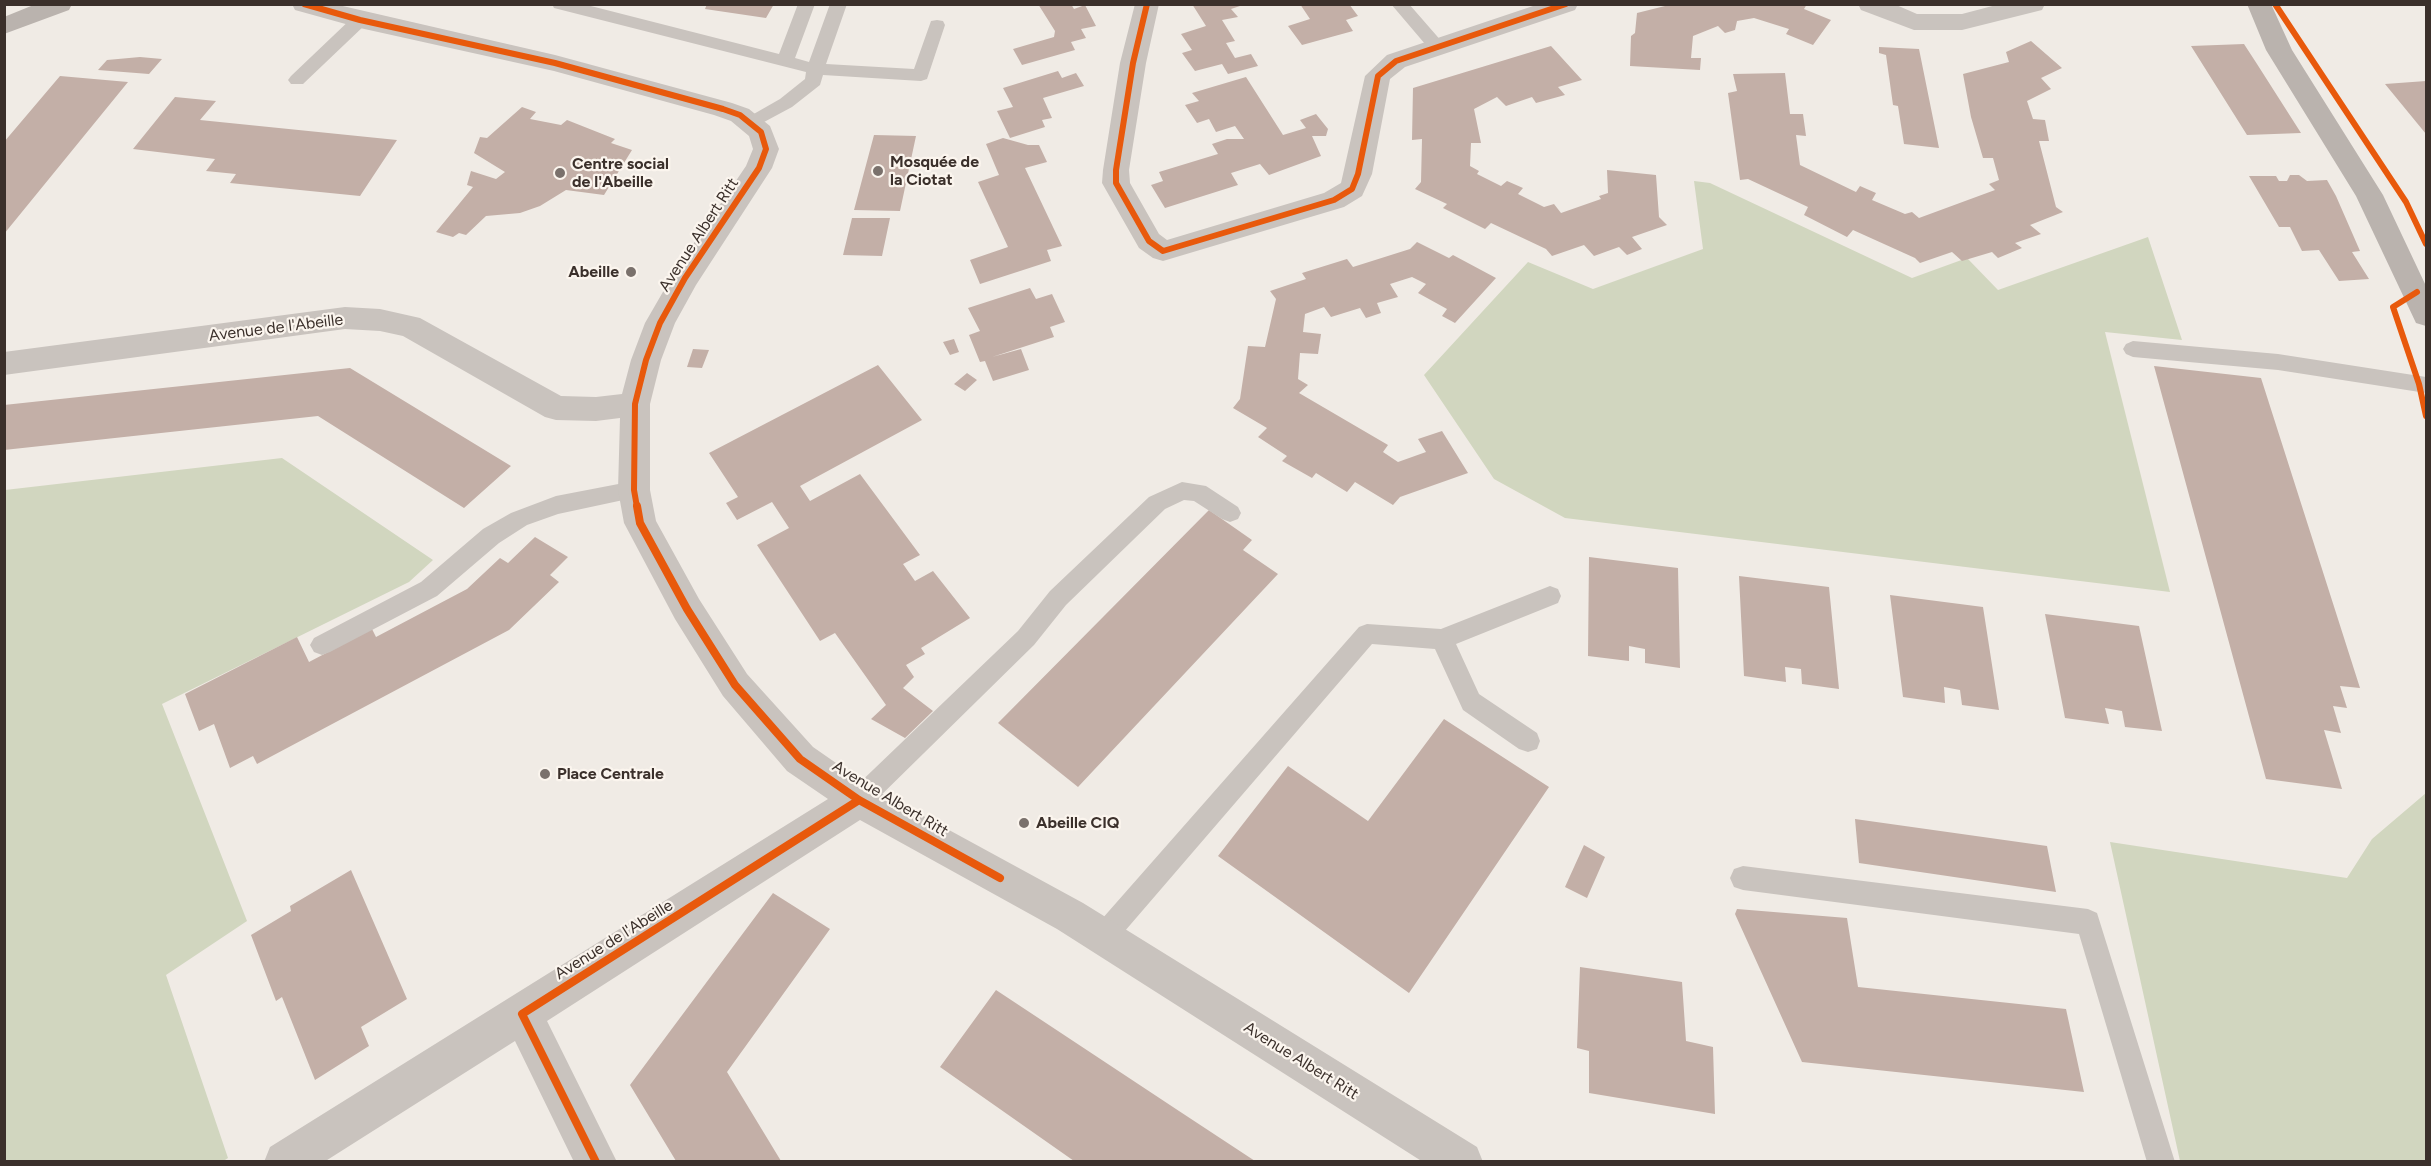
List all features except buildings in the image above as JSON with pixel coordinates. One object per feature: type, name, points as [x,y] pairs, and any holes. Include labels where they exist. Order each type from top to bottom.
[{"type":"main road","points":[[4,26],[60,4]]},
{"type":"main road","points":[[2233,4],[2279,50]]},
{"type":"main road","points":[[2259,4],[2279,50],[2369,195],[2427,315]]},
{"type":"street","points":[[304,4],[355,13],[555,63],[723,109],[740,115],[751,123]]},
{"type":"street","points":[[1147,4],[1133,63],[1116,170],[1116,183],[1149,241],[1163,251],[1334,200],[1352,189],[1358,174],[1378,76],[1396,61],[1566,4]]},
{"type":"street","points":[[1870,4],[1914,22],[1962,22],[2032,4]]},
{"type":"street","name":"Avenue Albert Ritt","points":[[751,123],[761,132],[766,149],[759,168],[686,278],[660,323],[646,360],[635,404],[634,490],[640,522],[687,609],[735,685],[800,759],[859,800],[1103,937],[1462,1161]]},
{"type":"street","name":"Avenue de l'Abeille","points":[[4,364],[345,318],[368,319],[410,326],[556,408],[596,409],[635,404]]},
{"type":"street","name":"Avenue de l'Abeille","points":[[285,1161],[859,800]]},
{"type":"street","points":[[522,1014],[596,1161]]},
{"type":"lane","points":[[560,4],[816,69],[921,75],[937,25]]},
{"type":"lane","points":[[785,61],[807,4]]},
{"type":"lane","points":[[751,123],[786,103],[814,81],[816,69],[839,4]]},
{"type":"lane","points":[[1399,4],[1437,46]]},
{"type":"lane","points":[[297,80],[355,13]]},
{"type":"lane","points":[[2133,349],[2278,362],[2427,385]]},
{"type":"lane","points":[[322,645],[429,589],[491,536],[519,519],[556,505],[634,490]]},
{"type":"lane","points":[[859,800],[1026,638],[1058,598],[1157,503],[1182,491],[1198,492],[1230,513]]},
{"type":"lane","points":[[1103,937],[1367,634],[1442,639],[1550,597]]},
{"type":"lane","points":[[1442,639],[1471,702],[1528,741]]},
{"type":"lane","points":[[1743,878],[2088,922],[2161,1161]]},
{"type":"green space","points":[[1694,181],[1710,183],[1912,278],[1967,258],[1998,290],[2148,237],[2182,340],[2105,332],[2170,592],[1565,518],[1494,479],[1424,375],[1528,262],[1593,289],[1703,249]]},
{"type":"green space","points":[[282,458],[433,560],[409,582],[162,704],[247,921],[166,975],[228,1158],[222,1162],[5,1161],[5,490]]},
{"type":"green space","points":[[2426,793],[2426,1161],[2180,1161],[2110,842],[2347,878],[2372,839]]},
{"type":"cycle path","points":[[304,4],[360,20],[555,63],[723,109],[740,115],[761,132],[766,149],[759,168],[685,278],[660,323],[646,360],[635,404],[634,490],[640,523],[687,609],[735,685],[800,759],[859,800],[1000,878]]},
{"type":"cycle path","points":[[1147,4],[1133,63],[1116,170],[1116,183],[1149,241],[1163,251],[1334,200],[1352,189],[1358,174],[1378,76],[1396,61],[1566,4]]},
{"type":"cycle path","points":[[2275,4],[2406,202],[2426,244]]},
{"type":"cycle path","points":[[2417,292],[2393,307],[2419,384],[2426,416]]},
{"type":"cycle path","points":[[596,1162],[522,1014],[859,800]]},
{"type":"place","name":"Mosquée de la Ciotat","points":[[878,171]]},
{"type":"place","name":"Centre social de l'Abeille","points":[[560,173]]},
{"type":"place","name":"Abeille","points":[[631,272]]},
{"type":"place","name":"Place Centrale","points":[[545,774]]},
{"type":"place","name":"Abeille CIQ","points":[[1024,823]]}]
